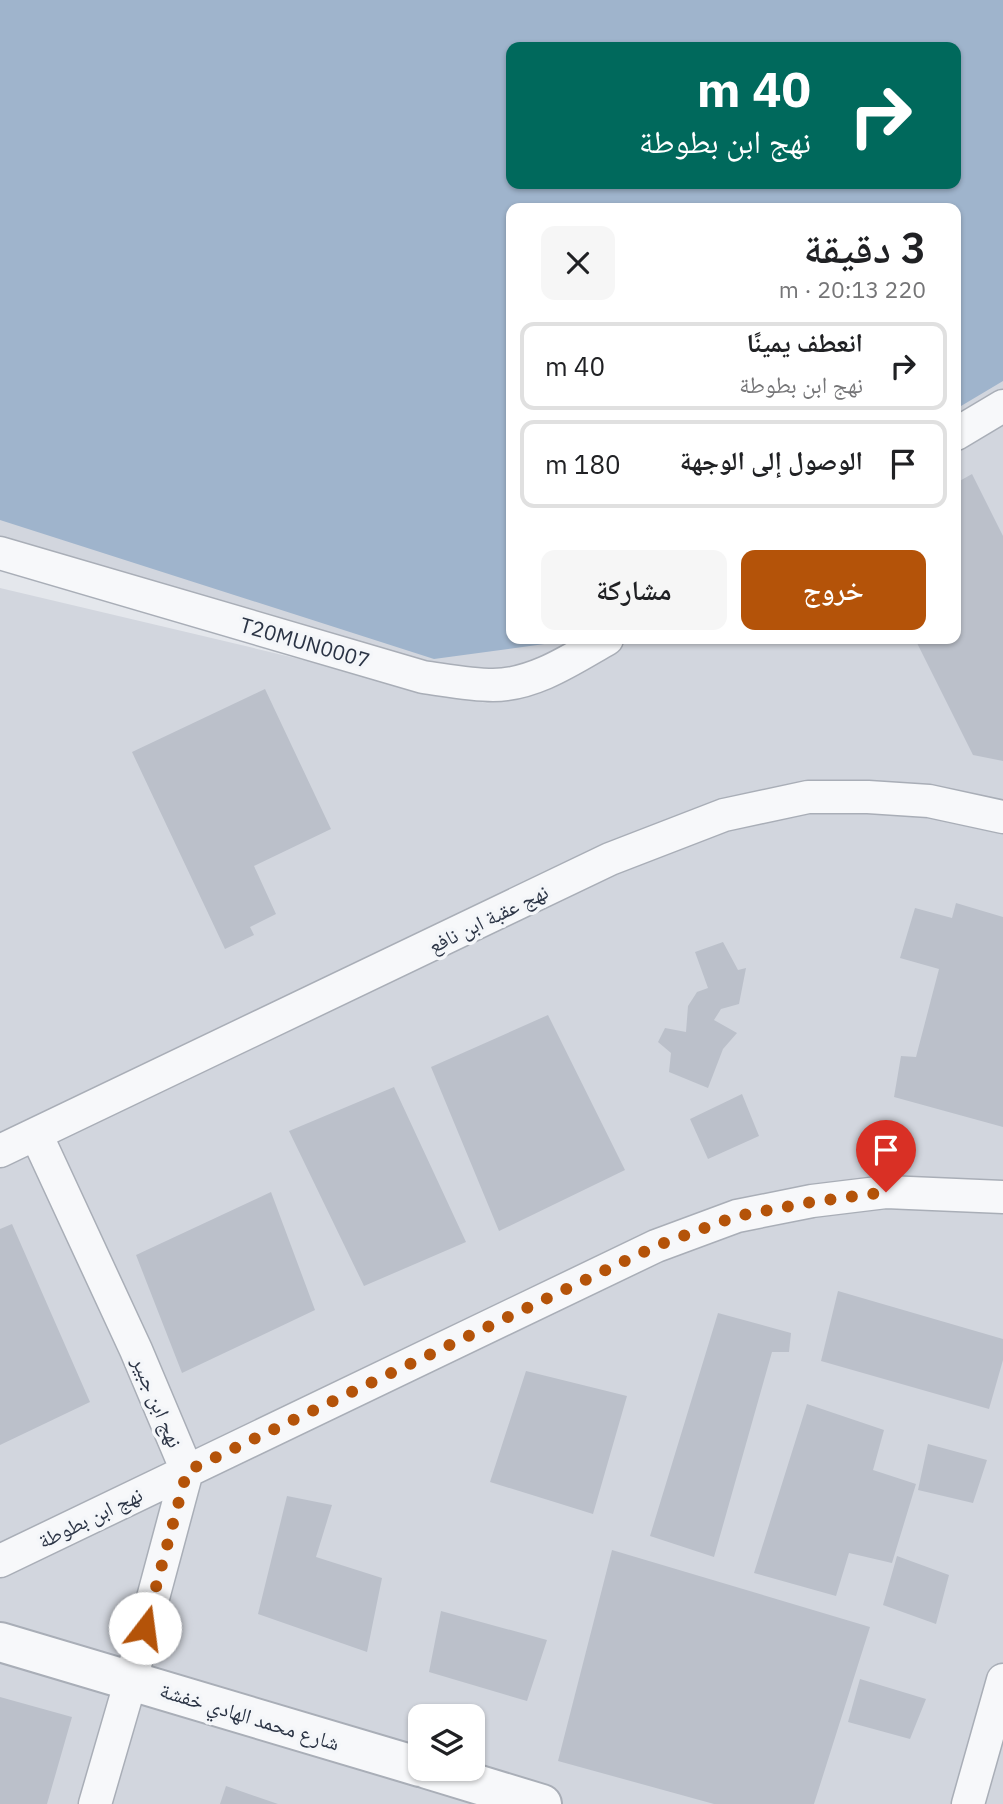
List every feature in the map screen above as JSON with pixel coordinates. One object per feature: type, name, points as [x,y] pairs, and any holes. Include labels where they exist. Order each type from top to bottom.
[{"type":"street","points":[[961,430],[1003,406]]},
{"type":"street","name":"T20MUN0007","points":[[0,553],[423,677],[492,685],[515,682],[561,665],[598,644]]},
{"type":"street","name":"نهج عقبة ابن نافع","points":[[0,1152],[610,859],[724,815],[808,797],[868,797],[929,802],[1003,817]]},
{"type":"street","name":"نهج ابن جبير","points":[[36,1134],[136,1350],[187,1471],[95,1804]]},
{"type":"street","name":"نهج ابن بطوطة","points":[[0,1561],[656,1246],[737,1216],[886,1192],[1003,1197]]},
{"type":"street","name":"شارع محمد الهادي خفشة","points":[[0,1642],[408,1763]]},
{"type":"street","points":[[968,1804],[1003,1680]]},
{"type":"street","points":[[466,1781],[542,1804]]},
{"type":"shaded area","points":[[0,0],[1003,0],[1003,1804],[0,1804],[0,588],[490,704],[0,570]]},
{"type":"water","points":[[0,0],[1003,0],[1003,381],[961,406],[961,203],[506,203],[506,644],[544,644],[434,659],[0,520]]},
{"type":"building","points":[[972,474],[1003,536],[1003,761],[973,755],[918,644],[961,644],[961,480]]},
{"type":"building","points":[[265,689],[331,829],[254,866],[276,914],[250,927],[254,935],[225,949],[132,752]]},
{"type":"building","points":[[956,903],[1003,917],[1003,1127],[894,1097],[901,1056],[916,1057],[939,969],[900,958],[915,908],[952,918]]},
{"type":"building","points":[[723,942],[738,970],[746,968],[739,1004],[721,1009],[714,1020],[737,1033],[723,1049],[708,1088],[669,1072],[671,1053],[658,1042],[665,1028],[686,1032],[688,1006],[697,992],[708,988],[695,952]]},
{"type":"building","points":[[548,1015],[625,1170],[499,1231],[431,1067]]},
{"type":"building","points":[[394,1087],[466,1242],[364,1286],[289,1131]]},
{"type":"building","points":[[742,1094],[759,1136],[708,1159],[690,1119]]},
{"type":"building","points":[[271,1192],[315,1310],[182,1373],[136,1255]]},
{"type":"building","points":[[12,1224],[90,1402],[0,1445],[0,1229]]},
{"type":"building","points":[[838,1291],[1003,1339],[1003,1360],[989,1409],[821,1361]]},
{"type":"building","points":[[718,1313],[791,1333],[789,1352],[772,1352],[714,1557],[650,1536]]},
{"type":"building","points":[[526,1371],[627,1396],[593,1514],[490,1482]]},
{"type":"building","points":[[807,1404],[884,1430],[873,1470],[916,1484],[892,1563],[849,1553],[836,1596],[754,1573]]},
{"type":"building","points":[[928,1444],[987,1460],[973,1503],[918,1490]]},
{"type":"building","points":[[287,1496],[332,1505],[316,1557],[382,1578],[367,1652],[258,1614]]},
{"type":"building","points":[[612,1550],[870,1627],[814,1804],[714,1804],[558,1761]]},
{"type":"building","points":[[897,1556],[949,1575],[936,1624],[883,1605]]},
{"type":"building","points":[[441,1611],[547,1640],[527,1701],[429,1672]]},
{"type":"building","points":[[860,1679],[926,1699],[910,1739],[848,1722]]},
{"type":"building","points":[[0,1697],[72,1717],[47,1804],[0,1804]]},
{"type":"building","points":[[226,1786],[278,1804],[220,1804]]},
{"type":"route","points":[[145,1628],[187,1471],[656,1246],[737,1216],[886,1192]]}]
